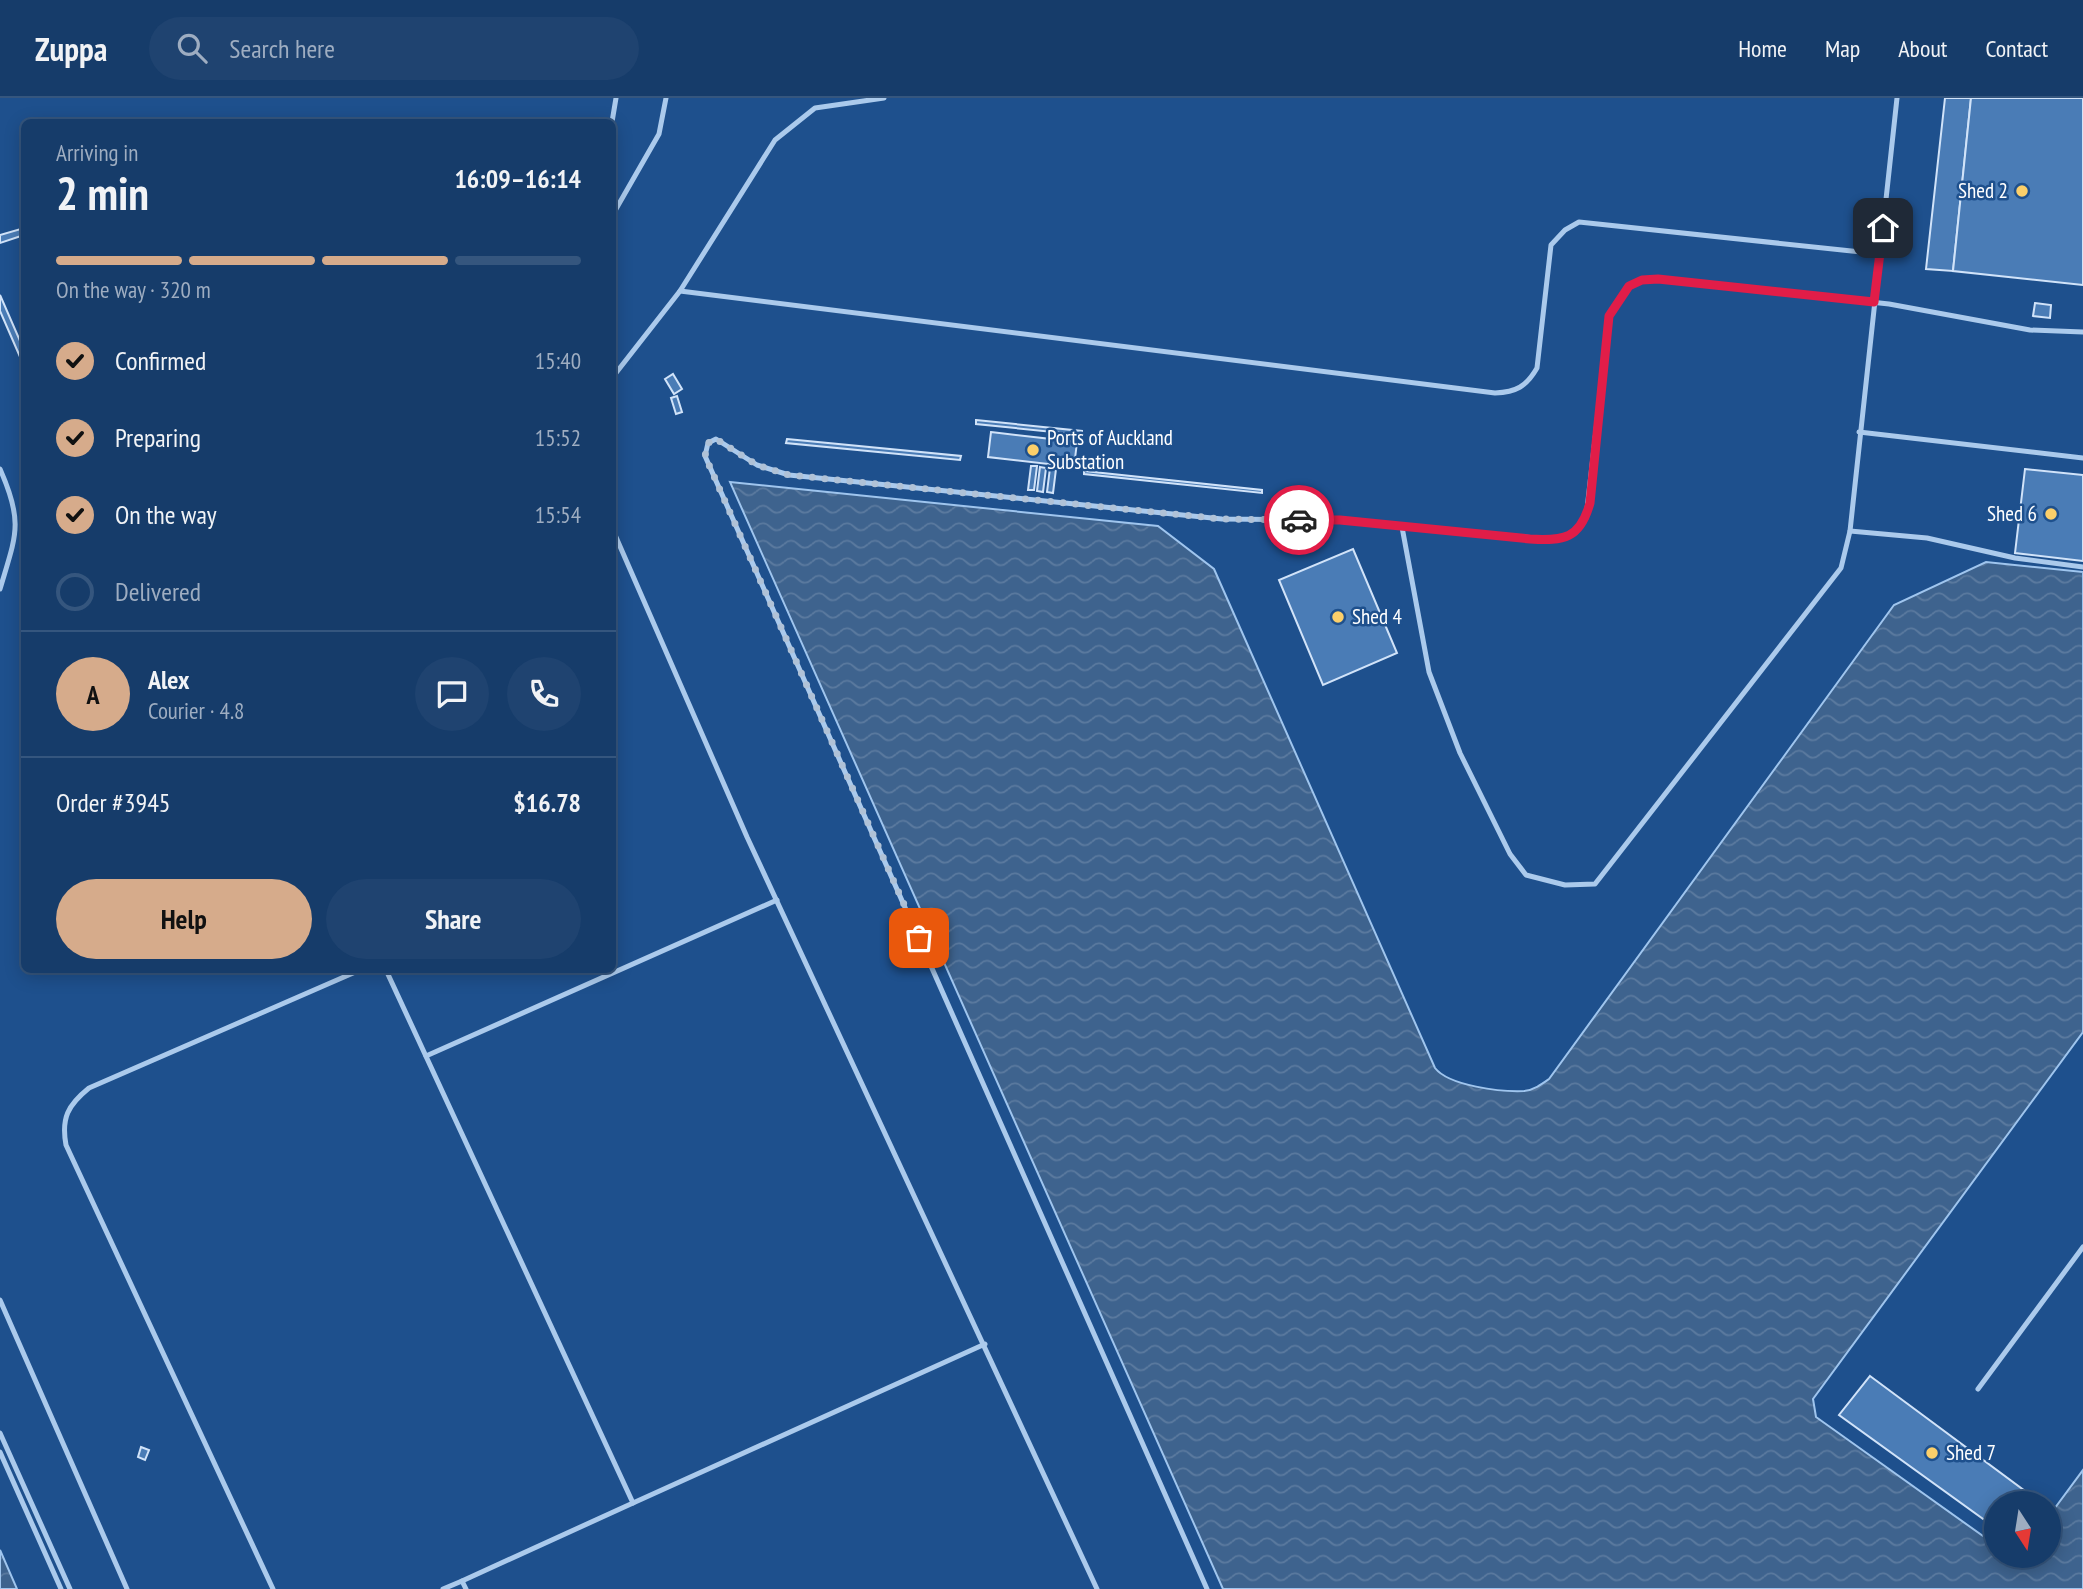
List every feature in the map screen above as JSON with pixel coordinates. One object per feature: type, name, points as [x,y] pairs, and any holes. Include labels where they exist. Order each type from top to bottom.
[{"type":"lane","points":[[612,119],[616,98]]},
{"type":"lane","points":[[616,209],[659,134],[666,98]]},
{"type":"lane","points":[[616,373],[680,291],[775,139],[815,108],[884,98]]},
{"type":"lane","points":[[1402,527],[1430,672],[1460,753],[1510,854],[1526,875],[1565,885],[1595,884],[1841,568],[1850,531],[1897,98]]},
{"type":"lane","points":[[680,291],[1495,393],[1514,392],[1529,381],[1537,368],[1551,245],[1565,230],[1579,222],[1880,254]]},
{"type":"lane","points":[[1207,1589],[705,452],[708,443],[716,439],[750,461],[789,475],[1222,519],[1340,520],[1555,540],[1580,527],[1590,503],[1609,316],[1629,286],[1642,280],[1658,279],[1874,302],[2030,330],[2083,332]]},
{"type":"lane","points":[[1859,432],[2083,458]]},
{"type":"lane","points":[[0,469],[12,497],[16,518],[15,541],[0,589]]},
{"type":"lane","points":[[1850,531],[1961,545],[2083,567]]},
{"type":"lane","points":[[616,537],[777,900],[1097,1589]]},
{"type":"lane","points":[[616,972],[777,900]]},
{"type":"lane","points":[[273,1589],[66,1145],[62,1124],[72,1102],[89,1088],[353,973]]},
{"type":"lane","points":[[387,973],[633,1503]]},
{"type":"lane","points":[[426,1056],[613,973]]},
{"type":"lane","points":[[1978,1389],[2083,1247]]},
{"type":"lane","points":[[0,1300],[127,1589]]},
{"type":"lane","points":[[443,1589],[985,1344]]},
{"type":"lane","points":[[0,1433],[70,1589]]},
{"type":"lane","points":[[0,1452],[61,1589]]},
{"type":"lane","points":[[462,1581],[466,1589]]},
{"type":"water","points":[[730,482],[1158,526],[1214,569],[1435,1068],[1452,1079],[1476,1087],[1514,1091],[1528,1090],[1549,1079],[1894,605],[1986,562],[2083,572],[2083,1032],[1813,1399],[1816,1417],[1984,1537],[1984,1568],[2062,1568],[2062,1498],[2083,1470],[2083,1589],[1223,1589]]},
{"type":"water","points":[[0,1550],[17,1589],[0,1589]]},
{"type":"building","points":[[1945,98],[1971,98],[1953,271],[1926,269]]},
{"type":"building","name":"Shed 2","points":[[1971,98],[2083,98],[2083,285],[1953,271]]},
{"type":"building","points":[[21,229],[21,236],[0,243],[0,235]]},
{"type":"building","points":[[0,295],[21,343],[21,359],[0,311]]},
{"type":"building","points":[[2035,303],[2051,305],[2050,318],[2033,316]]},
{"type":"building","points":[[673,374],[682,389],[674,394],[665,379]]},
{"type":"building","points":[[677,396],[682,412],[676,414],[671,398]]},
{"type":"building","points":[[976,420],[1082,431],[1082,435],[976,424]]},
{"type":"building","name":"Ports of Auckland Substation","points":[[991,432],[1077,442],[1074,467],[988,457]]},
{"type":"building","points":[[787,439],[961,456],[960,460],[786,443]]},
{"type":"building","points":[[1031,466],[1037,466],[1034,490],[1028,490]]},
{"type":"building","points":[[1040,467],[1046,468],[1043,492],[1037,491]]},
{"type":"building","points":[[1050,468],[1056,469],[1053,493],[1047,492]]},
{"type":"building","name":"Shed 6","points":[[2025,469],[2083,475],[2083,561],[2015,553]]},
{"type":"building","points":[[1084,471],[1262,490],[1262,493],[1084,474]]},
{"type":"building","name":"Shed 4","points":[[1353,549],[1397,653],[1323,685],[1279,580]]},
{"type":"building","name":"Shed 7","points":[[1870,1376],[2025,1491],[1984,1491],[1984,1520],[1839,1415]]},
{"type":"building","points":[[141,1447],[149,1450],[145,1460],[138,1457]]},
{"type":"way so far","points":[[919,938],[705,456],[708,443],[716,439],[757,465],[789,475],[1222,519],[1299,520]]},
{"type":"place","name":"Shed 2","points":[[2022,191]]},
{"type":"place","name":"Ports of Auckland Substation","points":[[1033,450]]},
{"type":"place","name":"Shed 6","points":[[2051,514]]},
{"type":"place","name":"Shed 4","points":[[1338,617]]},
{"type":"place","name":"Shed 7","points":[[1932,1453]]},
{"type":"route","points":[[1299,520],[1340,520],[1530,539],[1555,540],[1569,536],[1586,518],[1590,503],[1609,316],[1618,298],[1629,286],[1642,280],[1689,281],[1874,302],[1883,228]]}]
